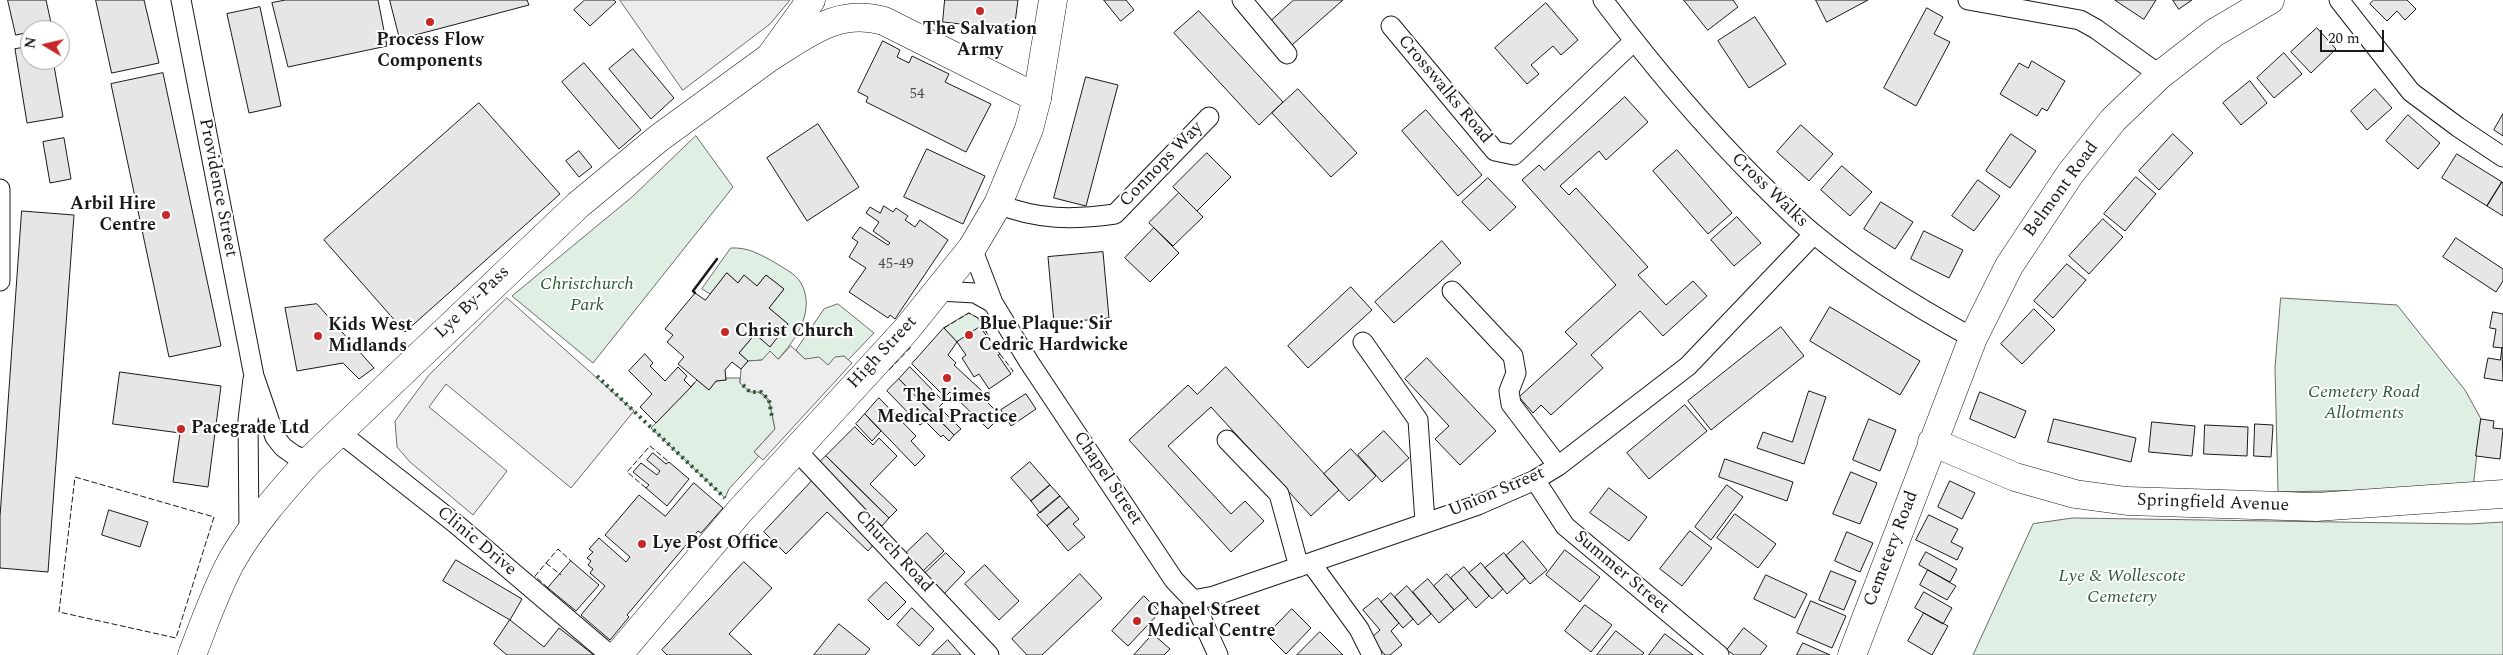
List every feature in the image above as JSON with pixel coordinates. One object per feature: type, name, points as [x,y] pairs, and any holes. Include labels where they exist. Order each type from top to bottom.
[{"type":"main road","name":"Lye By-Pass","points":[[192,655],[215,596],[249,534],[271,503],[309,461],[578,205],[659,138],[770,57],[811,0]]},
{"type":"main road","name":"High Street","points":[[618,655],[740,512],[906,330],[972,248],[998,204],[1029,129],[1037,98],[1053,0]]},
{"type":"main road","name":"Belmont Road","points":[[1932,442],[1973,338],[2009,266],[2070,174],[2113,120],[2160,75],[2214,33],[2270,0]]},
{"type":"main road","points":[[770,57],[830,22],[844,17],[868,17],[884,21],[1037,98]]},
{"type":"main road","name":"Springfield Avenue","points":[[1932,442],[2023,479],[2074,494],[2127,501],[2316,507],[2503,494]]},
{"type":"main road","name":"Cemetery Road","points":[[1852,655],[1932,442]]},
{"type":"street","name":"Providence Street","points":[[181,0],[254,376],[275,437],[283,447],[294,455],[309,461]]},
{"type":"street","points":[[1242,0],[1287,54]]},
{"type":"street","name":"Cross Walks","points":[[1603,0],[1634,41],[1719,142],[1814,234],[1864,272],[1973,338]]},
{"type":"street","points":[[1968,0],[2080,20],[2096,29],[2160,75]]},
{"type":"street","points":[[2339,0],[2411,92],[2458,127],[2503,156]]},
{"type":"street","name":"Crosswalks Road","points":[[1390,26],[1495,150],[1514,155],[1634,41]]},
{"type":"street","name":"Connops Way","points":[[998,204],[1021,213],[1049,218],[1116,214],[1209,117]]},
{"type":"street","points":[[0,189],[0,281]]},
{"type":"street","name":"Union Street","points":[[1193,600],[1214,596],[1478,505],[1534,480],[1558,466],[1688,366],[1814,234]]},
{"type":"street","name":"Chapel Street","points":[[972,248],[989,287],[993,303],[1029,362],[1174,580],[1193,600],[1218,655]]},
{"type":"street","points":[[939,291],[975,293],[993,303]]},
{"type":"street","points":[[1452,292],[1513,356],[1516,373],[1508,391],[1511,404],[1558,466]]},
{"type":"street","points":[[1362,342],[1418,420],[1425,522]]},
{"type":"street","name":"Providence Street","points":[[249,534],[248,420],[254,376]]},
{"type":"street","name":"Clinic Drive","points":[[340,432],[456,524],[610,655]]},
{"type":"street","points":[[1227,440],[1279,494],[1305,565],[1359,629],[1372,655]]},
{"type":"street","name":"Church Road","points":[[796,450],[989,655]]},
{"type":"street","name":"Summer Street","points":[[1534,480],[1565,526],[1719,655]]},
{"type":"green space","name":"Christchurch Park","points":[[696,136],[733,187],[593,363],[512,296],[632,197]]},
{"type":"green space","points":[[731,248],[748,250],[763,256],[789,271],[801,283],[805,293],[806,304],[802,324],[791,343],[778,359],[748,361],[739,353],[755,334],[770,346],[788,324],[769,308],[784,289],[766,275],[757,286],[744,276],[738,283],[727,273],[710,294],[702,289]]},
{"type":"green space","name":"Cemetery Road Allotments","points":[[2281,298],[2397,305],[2465,390],[2481,419],[2473,488],[2278,492],[2275,368]]},
{"type":"green space","points":[[838,304],[874,333],[848,360],[844,356],[828,365],[805,359],[796,350],[824,309]]},
{"type":"green space","points":[[969,313],[978,318],[994,345],[957,342],[944,328]]},
{"type":"green space","points":[[726,378],[740,378],[740,383],[758,392],[767,400],[775,429],[754,452],[759,456],[729,489],[725,498],[651,428],[697,380],[709,390],[716,381],[726,380]]},
{"type":"green space","name":"Lye & Wollescote Cemetery","points":[[2073,518],[2469,524],[2503,522],[2503,655],[1973,655],[2033,524]]},
{"type":"shaded area","points":[[620,0],[790,0],[770,24],[683,90]]},
{"type":"shaded area","points":[[507,298],[634,411],[571,488],[446,384],[429,407],[507,471],[473,515],[410,462],[397,447],[395,421],[429,375]]},
{"type":"shaded area","points":[[791,346],[805,359],[819,357],[828,365],[835,357],[844,356],[852,363],[763,460],[754,452],[775,429],[769,400],[761,392],[750,392],[740,383],[741,369],[748,361],[762,360],[770,351],[778,359]]},
{"type":"building","points":[[8,0],[46,0],[50,20],[20,20],[20,34],[16,35]]},
{"type":"building","points":[[96,0],[144,0],[159,63],[112,73]]},
{"type":"building","points":[[286,0],[378,0],[387,46],[288,67],[272,3]]},
{"type":"building","name":"Process Flow Components","points":[[390,0],[527,0],[529,5],[400,39]]},
{"type":"building","points":[[585,0],[614,0],[616,2],[590,26],[574,10]]},
{"type":"building","name":"The Salvation Army","points":[[945,0],[1018,0],[1014,30],[943,22]]},
{"type":"building","points":[[1104,0],[1126,0],[1134,10],[1121,21]]},
{"type":"building","points":[[1294,0],[1343,0],[1292,45],[1271,21]]},
{"type":"building","points":[[1684,0],[1733,0],[1738,7],[1708,30]]},
{"type":"building","points":[[1816,0],[1868,0],[1827,22]]},
{"type":"building","points":[[2115,0],[2156,0],[2144,19]]},
{"type":"building","points":[[2173,0],[2192,0],[2179,9]]},
{"type":"building","points":[[2374,0],[2407,0],[2416,9],[2405,20],[2397,11],[2387,21],[2370,4]]},
{"type":"building","points":[[1546,3],[1578,40],[1561,55],[1553,46],[1531,65],[1539,74],[1527,84],[1495,48]]},
{"type":"building","points":[[260,7],[281,106],[249,113],[227,14]]},
{"type":"building","points":[[1927,8],[1943,17],[1934,34],[1950,42],[1916,106],[1884,88]]},
{"type":"building","points":[[1199,11],[1283,102],[1259,125],[1174,33]]},
{"type":"building","points":[[1755,17],[1786,64],[1749,88],[1718,41]]},
{"type":"building","points":[[2317,28],[2336,49],[2311,73],[2291,52]]},
{"type":"building","points":[[883,41],[900,50],[897,57],[909,63],[912,56],[949,74],[945,82],[991,104],[966,152],[866,102],[868,97],[858,92]]},
{"type":"building","points":[[20,48],[20,70],[55,70],[63,117],[27,123],[15,49]]},
{"type":"building","points":[[633,49],[674,98],[651,119],[609,69]]},
{"type":"building","points":[[2284,53],[2302,74],[2274,98],[2257,78]]},
{"type":"building","points":[[2032,61],[2065,81],[2047,111],[2042,108],[2037,116],[2000,94],[2019,63],[2028,68]]},
{"type":"building","points":[[584,63],[641,130],[619,149],[562,82]]},
{"type":"building","name":"Arbil Hire Centre","points":[[163,73],[221,346],[169,357],[111,84]]},
{"type":"building","points":[[1086,77],[1118,85],[1086,206],[1054,198]]},
{"type":"building","points":[[2250,81],[2267,103],[2241,125],[2223,103]]},
{"type":"building","points":[[1298,89],[1357,153],[1331,177],[1272,113]]},
{"type":"building","points":[[2375,89],[2392,108],[2367,130],[2351,111]]},
{"type":"building","points":[[1625,97],[1648,122],[1606,160],[1599,151],[1560,186],[1569,195],[1576,188],[1648,267],[1638,275],[1666,305],[1693,281],[1707,296],[1663,336],[1640,311],[1591,355],[1603,368],[1551,415],[1541,405],[1533,413],[1519,397],[1577,344],[1565,332],[1616,285],[1522,180],[1539,165],[1544,170]]},
{"type":"building","points":[[479,103],[560,194],[405,332],[324,240]]},
{"type":"building","points":[[1426,110],[1482,175],[1458,196],[1402,131]]},
{"type":"building","points":[[2503,114],[2503,136],[2494,130]]},
{"type":"building","points":[[2408,115],[2440,143],[2418,169],[2386,141]]},
{"type":"building","points":[[818,124],[859,187],[807,221],[767,158]]},
{"type":"building","points":[[1801,125],[1833,154],[1809,181],[1777,152]]},
{"type":"building","points":[[2011,134],[2036,151],[2010,188],[1986,171]]},
{"type":"building","points":[[2173,134],[2193,153],[2159,190],[2139,171]]},
{"type":"building","points":[[64,138],[71,179],[50,183],[43,142]]},
{"type":"building","points":[[927,149],[985,176],[963,224],[904,197]]},
{"type":"building","points":[[1677,150],[1732,213],[1708,234],[1653,171]]},
{"type":"building","points":[[579,151],[592,167],[579,177],[566,161]]},
{"type":"building","points":[[1207,153],[1231,177],[1197,211],[1173,187]]},
{"type":"building","points":[[2457,154],[2502,182],[2487,206],[2442,178]]},
{"type":"building","points":[[1842,166],[1872,192],[1850,216],[1821,190]]},
{"type":"building","points":[[2136,177],[2156,194],[2125,231],[2104,214]]},
{"type":"building","points":[[1488,178],[1516,207],[1490,231],[1462,202]]},
{"type":"building","points":[[1978,180],[2000,196],[1974,231],[1952,216]]},
{"type":"building","points":[[2503,183],[2503,216],[2487,206]]},
{"type":"building","points":[[1179,193],[1203,217],[1173,246],[1149,223]]},
{"type":"building","points":[[1881,202],[1913,222],[1895,249],[1864,229]]},
{"type":"building","points":[[884,206],[893,212],[896,208],[908,216],[905,220],[915,227],[920,220],[948,240],[895,319],[890,315],[888,318],[849,292],[866,268],[849,257],[858,242],[852,238],[860,227],[888,245],[890,243],[873,231],[879,222],[866,213],[870,207],[880,213]]},
{"type":"building","points":[[22,211],[74,215],[48,572],[0,568],[0,517]]},
{"type":"building","points":[[1737,217],[1761,243],[1734,266],[1711,240]]},
{"type":"building","points":[[2103,219],[2123,237],[2089,274],[2069,256]]},
{"type":"building","points":[[1154,228],[1179,253],[1150,282],[1125,258]]},
{"type":"building","points":[[1924,231],[1963,250],[1949,278],[1911,259]]},
{"type":"building","points":[[2456,238],[2503,269],[2503,281],[2496,292],[2443,257]]},
{"type":"building","points":[[1442,241],[1461,263],[1394,323],[1375,302]]},
{"type":"building","points":[[1103,252],[1109,318],[1054,323],[1048,257]]},
{"type":"building","points":[[2067,264],[2086,280],[2053,318],[2034,301]]},
{"type":"building","name":"Christ Church","points":[[727,273],[738,283],[744,275],[757,286],[766,275],[784,289],[769,308],[788,324],[770,347],[755,334],[739,353],[748,361],[741,369],[732,362],[725,370],[726,380],[716,381],[709,390],[678,364],[684,357],[667,342],[673,335],[665,329],[695,293],[705,300]]},
{"type":"building","points":[[1351,287],[1372,310],[1308,368],[1288,346]]},
{"type":"building","name":"Kids West Midlands","points":[[317,304],[374,368],[359,379],[343,363],[297,371],[285,308]]},
{"type":"building","points":[[1830,307],[1920,361],[1900,395],[1810,341]]},
{"type":"building","points":[[2034,309],[2055,330],[2022,364],[2001,344]]},
{"type":"building","points":[[2493,312],[2503,314],[2503,348],[2493,347],[2496,329],[2490,328]]},
{"type":"building","points":[[980,327],[1000,354],[998,355],[1011,374],[989,389],[979,374],[974,377],[962,358],[966,355],[957,342]]},
{"type":"building","points":[[1781,327],[1804,356],[1711,430],[1688,401]]},
{"type":"building","name":"The Limes Medical Practice","points":[[944,328],[957,342],[948,355],[956,363],[954,365],[982,391],[979,394],[1001,416],[988,429],[950,392],[945,397],[912,364]]},
{"type":"building","points":[[2502,348],[2503,381],[2484,378],[2488,358],[2500,360]]},
{"type":"building","points":[[645,354],[653,363],[650,366],[665,381],[678,367],[687,376],[684,380],[691,387],[656,423],[640,407],[652,394],[629,371]]},
{"type":"building","points":[[1427,358],[1496,431],[1460,465],[1435,439],[1449,426],[1405,379]]},
{"type":"building","points":[[910,367],[944,402],[939,407],[961,429],[954,435],[899,379]]},
{"type":"building","points":[[1226,367],[1339,490],[1311,516],[1211,407],[1168,446],[1231,514],[1245,501],[1264,521],[1231,552],[1129,440],[1188,385],[1197,394]]},
{"type":"building","name":"Pacegrade Ltd","points":[[120,372],[221,386],[208,487],[173,482],[180,433],[113,424]]},
{"type":"building","points":[[899,379],[954,435],[949,441],[943,435],[941,437],[925,421],[920,425],[887,391]]},
{"type":"building","points":[[1809,391],[1826,397],[1804,464],[1757,448],[1763,432],[1792,442]]},
{"type":"building","points":[[1980,392],[2026,411],[2015,438],[1970,419]]},
{"type":"building","points":[[1026,394],[1036,409],[1011,426],[1001,410]]},
{"type":"building","points":[[879,398],[916,436],[911,441],[925,456],[915,466],[865,414]]},
{"type":"building","points":[[1685,405],[1707,431],[1649,479],[1627,453]]},
{"type":"building","points":[[865,414],[881,431],[872,441],[856,424]]},
{"type":"building","points":[[1869,419],[1896,430],[1880,471],[1853,460]]},
{"type":"building","points":[[2054,419],[2136,438],[2131,462],[2048,442]]},
{"type":"building","points":[[2481,419],[2494,421],[2493,428],[2503,429],[2500,459],[2476,456]]},
{"type":"building","points":[[2152,422],[2195,426],[2192,456],[2149,452]]},
{"type":"building","points":[[2255,424],[2273,425],[2271,457],[2254,456]]},
{"type":"building","points":[[2205,425],[2248,427],[2247,456],[2204,454]]},
{"type":"building","points":[[855,427],[873,445],[879,438],[897,456],[870,484],[897,510],[889,518],[826,456]]},
{"type":"building","points":[[1384,431],[1409,458],[1382,482],[1358,455]]},
{"type":"building","points":[[1351,449],[1376,476],[1349,501],[1324,474]]},
{"type":"building","points":[[653,453],[666,464],[669,462],[689,479],[667,506],[646,488],[649,485],[633,472],[641,463],[657,475],[660,471],[647,460]]},
{"type":"building","points":[[826,456],[889,518],[882,526],[816,466]]},
{"type":"building","points":[[1725,459],[1793,482],[1787,501],[1719,477]]},
{"type":"building","points":[[1030,462],[1050,485],[1031,501],[1011,478]]},
{"type":"building","points":[[1851,472],[1877,483],[1860,524],[1833,514]]},
{"type":"building","points":[[812,481],[876,542],[868,551],[827,512],[786,554],[764,532]]},
{"type":"building","points":[[1950,481],[1975,493],[1962,519],[1938,507]]},
{"type":"building","points":[[694,483],[723,508],[701,533],[698,531],[627,615],[629,617],[610,640],[581,615],[605,586],[590,573],[593,569],[588,565],[591,561],[587,558],[593,552],[589,549],[599,538],[626,562],[630,557],[605,535],[639,495],[665,516]]},
{"type":"building","points":[[1050,485],[1060,496],[1040,513],[1031,501]]},
{"type":"building","points":[[1727,485],[1743,497],[1711,540],[1695,527]]},
{"type":"building","points":[[1609,488],[1647,517],[1629,541],[1590,513]]},
{"type":"building","points":[[1060,496],[1069,507],[1047,526],[1037,515]]},
{"type":"building","points":[[1069,507],[1079,519],[1073,524],[1085,537],[1068,551],[1047,526]]},
{"type":"building","points":[[109,510],[148,522],[140,547],[102,535]]},
{"type":"building","points":[[1735,514],[1776,544],[1758,568],[1717,538]]},
{"type":"building","points":[[1929,515],[1958,529],[1951,542],[1963,548],[1957,560],[1916,540]]},
{"type":"building","points":[[1690,531],[1712,548],[1682,586],[1660,569]]},
{"type":"building","points":[[1847,532],[1873,543],[1860,572],[1835,561]]},
{"type":"building","points":[[927,533],[944,551],[922,572],[905,554]]},
{"type":"building","points":[[1523,541],[1547,570],[1530,584],[1506,556]]},
{"type":"building","points":[[1565,550],[1600,577],[1580,602],[1546,575]]},
{"type":"building","points":[[1926,552],[1957,569],[1950,582],[1919,565]]},
{"type":"building","points":[[946,553],[965,572],[943,595],[923,575]]},
{"type":"building","points":[[1504,553],[1525,578],[1507,594],[1485,568]]},
{"type":"building","points":[[456,560],[522,599],[510,620],[443,581]]},
{"type":"building","points":[[571,561],[599,585],[576,611],[548,588]]},
{"type":"building","points":[[744,562],[772,588],[729,634],[752,655],[667,655],[662,650]]},
{"type":"building","points":[[1481,563],[1503,589],[1492,599],[1469,573]]},
{"type":"building","points":[[985,565],[1019,601],[999,620],[965,584]]},
{"type":"building","points":[[1464,567],[1489,596],[1476,608],[1451,578]]},
{"type":"building","points":[[1928,570],[1956,586],[1947,600],[1920,585]]},
{"type":"building","points":[[1831,571],[1856,581],[1844,610],[1819,600]]},
{"type":"building","points":[[1080,574],[1102,598],[1042,655],[1027,655],[1012,639]]},
{"type":"building","points":[[1447,574],[1468,598],[1454,610],[1434,586]]},
{"type":"building","points":[[1766,575],[1807,594],[1795,618],[1754,599]]},
{"type":"building","points":[[1428,579],[1454,610],[1439,623],[1413,592]]},
{"type":"building","points":[[886,582],[906,602],[888,620],[868,600]]},
{"type":"building","points":[[1407,586],[1431,614],[1418,625],[1395,597]]},
{"type":"building","points":[[1924,592],[1952,608],[1943,624],[1915,608]]},
{"type":"building","points":[[1391,593],[1413,619],[1403,628],[1381,602]]},
{"type":"building","name":"Chapel Street Medical Centre","points":[[1144,596],[1160,612],[1128,646],[1112,631]]},
{"type":"building","points":[[1378,598],[1399,623],[1391,631],[1402,645],[1390,655],[1385,655],[1371,638],[1380,630],[1363,610]]},
{"type":"building","points":[[1811,601],[1846,616],[1832,648],[1797,633]]},
{"type":"building","points":[[1585,605],[1612,625],[1591,652],[1565,631]]},
{"type":"building","points":[[912,608],[934,629],[919,646],[897,625]]},
{"type":"building","points":[[1292,609],[1311,628],[1286,654],[1267,635]]},
{"type":"building","points":[[1924,613],[1948,626],[1932,655],[1908,641]]},
{"type":"building","points":[[510,620],[544,647],[559,628],[594,655],[507,655],[494,644]]},
{"type":"building","points":[[839,624],[870,649],[865,655],[814,655]]},
{"type":"building","points":[[1744,628],[1767,646],[1760,655],[1734,655],[1727,650]]},
{"type":"building","points":[[1616,631],[1644,653],[1642,655],[1597,655]]},
{"type":"building","points":[[1320,632],[1343,655],[1297,655]]},
{"type":"building","points":[[1153,634],[1170,649],[1164,655],[1134,655]]},
{"type":"building","points":[[1665,634],[1693,655],[1649,655]]},
{"type":"building","points":[[948,640],[961,655],[932,655]]},
{"type":"building","points":[[1803,643],[1830,655],[1797,655]]},
{"type":"hedge","points":[[597,376],[725,498]]},
{"type":"hedge","points":[[743,385],[750,392],[761,392],[769,400],[772,417]]},
{"type":"fence","points":[[944,328],[969,313],[978,318],[994,345]]},
{"type":"fence","points":[[889,370],[912,346]]},
{"type":"fence","points":[[1000,354],[1013,371],[1011,374]]},
{"type":"fence","points":[[691,387],[697,380]]},
{"type":"fence","points":[[646,488],[627,472],[650,446],[669,462]]},
{"type":"fence","points":[[75,477],[214,517],[176,638],[59,612],[75,477]]},
{"type":"fence","points":[[548,588],[535,576],[558,549],[571,561]]},
{"type":"fence","points":[[546,563],[561,575]]},
{"type":"wall","points":[[695,293],[693,291],[717,259]]},
{"type":"place","name":"The Salvation Army","points":[[980,11]]},
{"type":"place","name":"Process Flow Components","points":[[430,22]]},
{"type":"place","name":"Arbil Hire Centre","points":[[166,215]]},
{"type":"place","name":"Christ Church","points":[[725,332]]},
{"type":"place","name":"Blue Plaque: Sir Cedric Hardwicke","points":[[969,335]]},
{"type":"place","name":"Kids West Midlands","points":[[318,336]]},
{"type":"place","name":"The Limes Medical Practice","points":[[947,378]]},
{"type":"place","name":"Pacegrade Ltd","points":[[181,429]]},
{"type":"place","name":"Lye Post Office","points":[[642,544]]},
{"type":"place","name":"Chapel Street Medical Centre","points":[[1137,621]]}]
